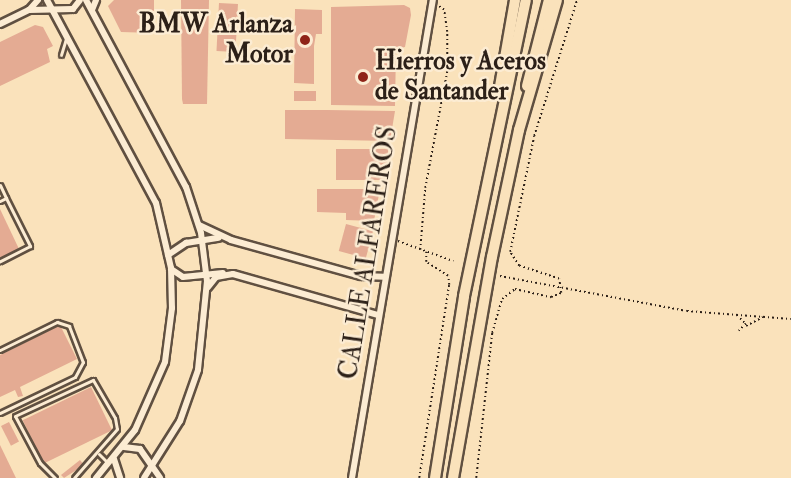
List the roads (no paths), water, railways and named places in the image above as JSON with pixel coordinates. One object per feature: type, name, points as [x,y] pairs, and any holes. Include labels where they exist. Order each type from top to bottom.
[{"type":"highway","points":[[435,478],[515,0]]},
{"type":"highway","points":[[464,296],[526,0]]},
{"type":"highway","points":[[453,478],[492,257],[549,0]]},
{"type":"highway","points":[[519,130],[557,0]]},
{"type":"street","points":[[0,24],[29,10],[38,0]]},
{"type":"street","points":[[47,0],[156,203],[171,268],[172,308],[165,362],[145,411],[124,447],[96,478]]},
{"type":"street","points":[[29,10],[73,9],[80,0]]},
{"type":"street","points":[[86,0],[186,187],[199,225],[207,274],[198,370],[180,421],[154,466],[144,478]]},
{"type":"street","points":[[92,10],[96,0]]},
{"type":"street","name":"CALLE ALFAREROS","points":[[352,478],[390,238],[432,1]]},
{"type":"street","points":[[199,225],[231,240],[361,276],[384,278]]},
{"type":"street","points":[[168,255],[176,247],[202,239],[231,240]]},
{"type":"street","points":[[171,268],[183,277],[233,274],[378,315]]},
{"type":"street","points":[[207,288],[216,277],[233,274]]},
{"type":"street","points":[[124,447],[140,449],[154,466],[160,478]]},
{"type":"street","points":[[112,461],[120,478]]},
{"type":"lane","points":[[61,55],[66,38]]},
{"type":"lane","points":[[57,50],[62,50]]},
{"type":"lane","points":[[0,185],[30,246],[0,261]]},
{"type":"lane","points":[[0,201],[6,198]]},
{"type":"lane","points":[[0,350],[57,322],[69,326],[83,362],[75,377],[0,413]]},
{"type":"lane","points":[[55,478],[40,463],[15,416],[89,380],[95,381],[118,425],[116,433],[99,454],[74,478]]},
{"type":"lane","points":[[99,454],[112,461]]},
{"type":"place","name":"BMW Arlanza Motor","points":[[305,40]]},
{"type":"place","name":"Hierros y Aceros de Santander","points":[[363,77]]}]
